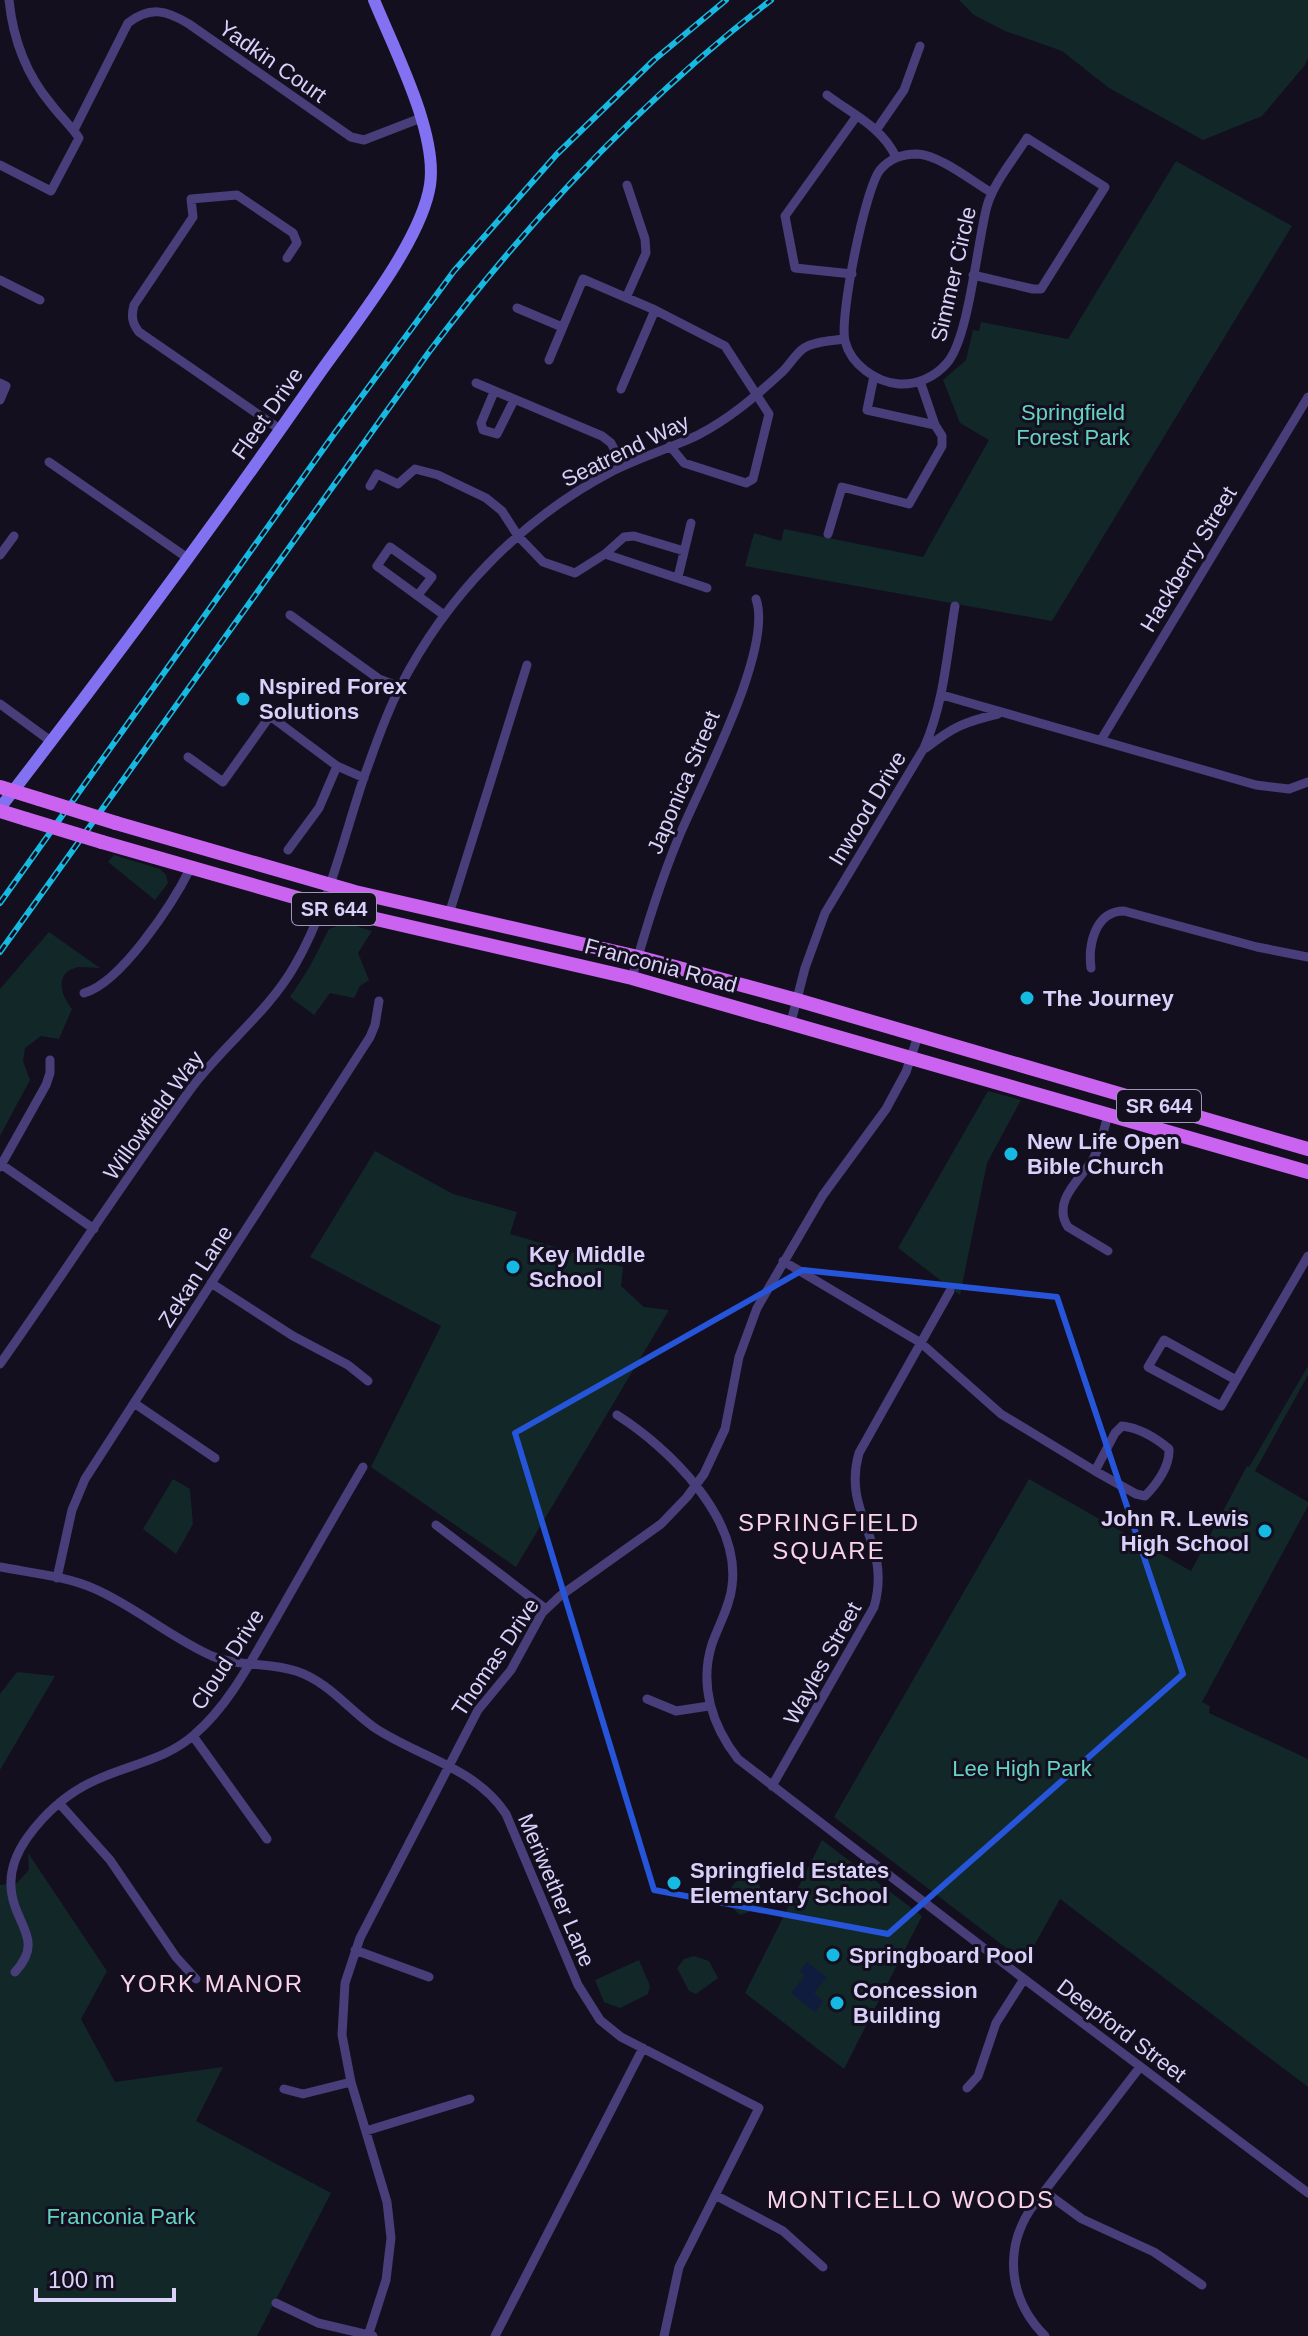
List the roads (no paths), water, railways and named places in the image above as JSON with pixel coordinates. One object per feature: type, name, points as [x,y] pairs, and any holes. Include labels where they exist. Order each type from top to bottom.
[{"type":"main road","name":"Franconia Road","points":[[6,790],[328,885],[638,957],[797,1000],[1308,1149]]},
{"type":"main road","name":"Franconia Road","points":[[0,809],[190,869],[321,906],[632,978],[1308,1172]]},
{"type":"main road","points":[[1058,1101],[1070,1080]]},
{"type":"street","points":[[0,165],[51,191],[77,134],[45,97],[29,72],[19,51],[9,0]]},
{"type":"street","name":"Fleet Drive","points":[[0,809],[6,790],[52,742],[189,559],[383,283],[414,229],[430,185],[429,157],[421,118],[374,0]]},
{"type":"street","name":"Yadkin Court","points":[[77,134],[128,23],[141,13],[158,10],[189,24],[351,137],[364,140],[421,118]]},
{"type":"street","points":[[0,26],[12,24]]},
{"type":"street","points":[[877,129],[904,90],[920,46]]},
{"type":"street","points":[[827,95],[877,129],[887,138],[896,157],[880,170],[868,195],[844,315],[844,339],[855,359],[874,376],[891,383],[920,381],[935,425],[942,436],[942,446],[909,504],[842,487],[828,534]]},
{"type":"street","points":[[852,274],[795,268],[785,216],[856,117]]},
{"type":"street","points":[[973,275],[1041,289],[1105,187],[1027,138],[992,193]]},
{"type":"street","name":"Simmer Circle","points":[[896,157],[916,154],[932,158],[992,193],[957,348],[943,369],[920,381]]},
{"type":"street","points":[[626,298],[646,253],[645,239],[627,185]]},
{"type":"street","points":[[281,430],[139,332],[132,319],[134,305],[193,217],[191,199],[237,195],[293,233],[297,243],[287,258]]},
{"type":"street","points":[[549,360],[583,279],[655,310],[725,346],[769,414],[753,479],[746,483],[684,463],[670,446]]},
{"type":"street","points":[[0,280],[40,300]]},
{"type":"street","points":[[517,308],[562,327]]},
{"type":"street","points":[[621,389],[655,310]]},
{"type":"street","name":"Seatrend Way","points":[[328,885],[364,778],[400,687],[444,615],[476,576],[518,536],[569,496],[623,466],[720,422],[755,396],[786,368],[801,349],[844,339]]},
{"type":"street","points":[[874,376],[867,410],[935,425]]},
{"type":"street","points":[[0,383],[6,386],[0,400]]},
{"type":"street","points":[[476,383],[604,437],[611,443],[623,466]]},
{"type":"street","points":[[494,392],[481,423],[483,430],[497,434],[514,400]]},
{"type":"street","name":"Hackberry Street","points":[[1101,740],[1308,397]]},
{"type":"street","points":[[49,462],[189,559]]},
{"type":"street","points":[[370,486],[377,474],[398,484],[415,469],[438,475],[486,498],[502,511],[518,536],[543,562],[575,573],[605,554],[624,537],[634,536],[684,551]]},
{"type":"street","points":[[678,577],[691,523]]},
{"type":"street","points":[[0,555],[14,536]]},
{"type":"street","points":[[418,595],[432,577],[390,547],[377,566],[444,615]]},
{"type":"street","points":[[605,554],[707,588]]},
{"type":"street","name":"Japonica Street","points":[[632,978],[659,888],[747,674],[760,624],[756,599]]},
{"type":"street","name":"Inwood Drive","points":[[791,1022],[825,913],[923,750],[942,695],[955,606]]},
{"type":"street","points":[[290,615],[379,679],[400,687]]},
{"type":"street","points":[[449,914],[527,665]]},
{"type":"street","points":[[942,695],[1272,789],[1289,789],[1308,782]]},
{"type":"street","points":[[0,704],[52,742]]},
{"type":"street","points":[[923,750],[945,732],[965,722],[1001,713]]},
{"type":"street","points":[[188,757],[223,782],[270,716],[337,766],[364,778]]},
{"type":"street","points":[[288,850],[319,808],[337,766]]},
{"type":"street","points":[[84,993],[96,990],[121,967],[162,916],[190,869]]},
{"type":"street","name":"Willowfield Way","points":[[0,1364],[193,1087],[284,983],[309,938],[328,885]]},
{"type":"street","points":[[1091,968],[1090,948],[1097,929],[1101,920],[1114,911],[1308,957]]},
{"type":"street","name":"Zekan Lane","points":[[57,1578],[78,1492],[370,1037],[379,1001]]},
{"type":"street","name":"Thomas Drive","points":[[369,2336],[386,2280],[391,2238],[387,2202],[344,2053],[342,2015],[345,1983],[355,1950],[478,1710],[511,1670],[546,1609],[661,1524],[696,1485],[715,1455],[725,1429],[739,1357],[750,1324],[823,1195],[886,1109],[911,1059],[918,1036]]},
{"type":"street","points":[[50,1060],[46,1085],[1,1166],[94,1229]]},
{"type":"street","points":[[1108,1115],[1096,1155],[1066,1195],[1064,1221],[1068,1227],[1108,1251]]},
{"type":"street","points":[[1236,1380],[1164,1340],[1148,1367],[1221,1406],[1308,1256]]},
{"type":"street","points":[[783,1261],[921,1343],[1001,1414],[1095,1471],[1136,1494],[1145,1496],[1153,1488],[1169,1460],[1169,1449],[1133,1427],[1122,1426],[1115,1433],[1095,1471]]},
{"type":"street","points":[[211,1283],[293,1336],[348,1365],[368,1381]]},
{"type":"street","name":"Wayles Street","points":[[772,1786],[874,1607],[879,1563],[856,1499],[855,1467],[859,1453],[950,1291]]},
{"type":"street","points":[[134,1403],[215,1458]]},
{"type":"street","name":"Deepford Street","points":[[617,1415],[662,1448],[696,1485],[725,1534],[733,1566],[730,1597],[712,1642],[708,1662],[709,1706],[731,1750],[748,1768],[1308,2193]]},
{"type":"street","name":"Cloud Drive","points":[[15,1972],[29,1944],[10,1883],[12,1865],[29,1836],[59,1803],[96,1780],[164,1755],[193,1736],[221,1706],[363,1467]]},
{"type":"street","points":[[436,1525],[546,1609]]},
{"type":"street","name":"Meriwether Lane","points":[[0,1567],[99,1590],[208,1654],[231,1662],[289,1669],[314,1679],[376,1728],[485,1788],[501,1806],[584,1999],[611,2030],[759,2108],[679,2267],[664,2336]]},
{"type":"street","points":[[647,1699],[676,1711],[709,1706]]},
{"type":"street","points":[[193,1736],[267,1839]]},
{"type":"street","points":[[59,1803],[110,1860],[176,1957],[196,1979]]},
{"type":"street","points":[[355,1950],[429,1977]]},
{"type":"street","points":[[967,2088],[978,2076],[996,2023],[1024,1979]]},
{"type":"street","points":[[495,2336],[643,2048]]},
{"type":"street","points":[[1045,2336],[1022,2305],[1015,2286],[1013,2261],[1021,2227],[1140,2067]]},
{"type":"street","points":[[284,2089],[303,2094],[351,2082]]},
{"type":"street","points":[[366,2131],[470,2099]]},
{"type":"street","points":[[1045,2192],[1082,2219],[1154,2252],[1202,2285]]},
{"type":"street","points":[[715,2195],[783,2231],[823,2267]]},
{"type":"street","points":[[276,2303],[318,2323],[369,2336]]},
{"type":"water","points":[[807,1962],[827,1977],[814,1993],[823,2001],[815,2012],[791,1993],[805,1975],[800,1971]]},
{"type":"railway","points":[[0,903],[454,271],[557,154],[654,60],[726,0]]},
{"type":"railway","points":[[0,952],[467,303],[546,210],[631,121],[771,0]]},
{"type":"place","name":"Nspired Forex Solutions","points":[[243,699]]},
{"type":"place","name":"The Journey","points":[[1027,998]]},
{"type":"place","name":"New Life Open Bible Church","points":[[1011,1154]]},
{"type":"place","name":"Key Middle School","points":[[513,1267]]},
{"type":"place","name":"John R. Lewis High School","points":[[1265,1531]]},
{"type":"place","name":"Springfield Estates Elementary School","points":[[674,1883]]},
{"type":"place","name":"Springboard Pool","points":[[833,1955]]},
{"type":"place","name":"Concession Building","points":[[837,2003]]},
{"type":"district","name":"SPRINGFIELD SQUARE","points":[[829,1537]]},
{"type":"district","name":"YORK MANOR","points":[[212,1984]]},
{"type":"district","name":"MONTICELLO WOODS","points":[[911,2200]]},
{"type":"park label","name":"Springfield Forest Park","points":[[1073,424]]},
{"type":"park label","name":"Lee High Park","points":[[1022,1768]]},
{"type":"park label","name":"Franconia Park","points":[[121,2216]]}]
